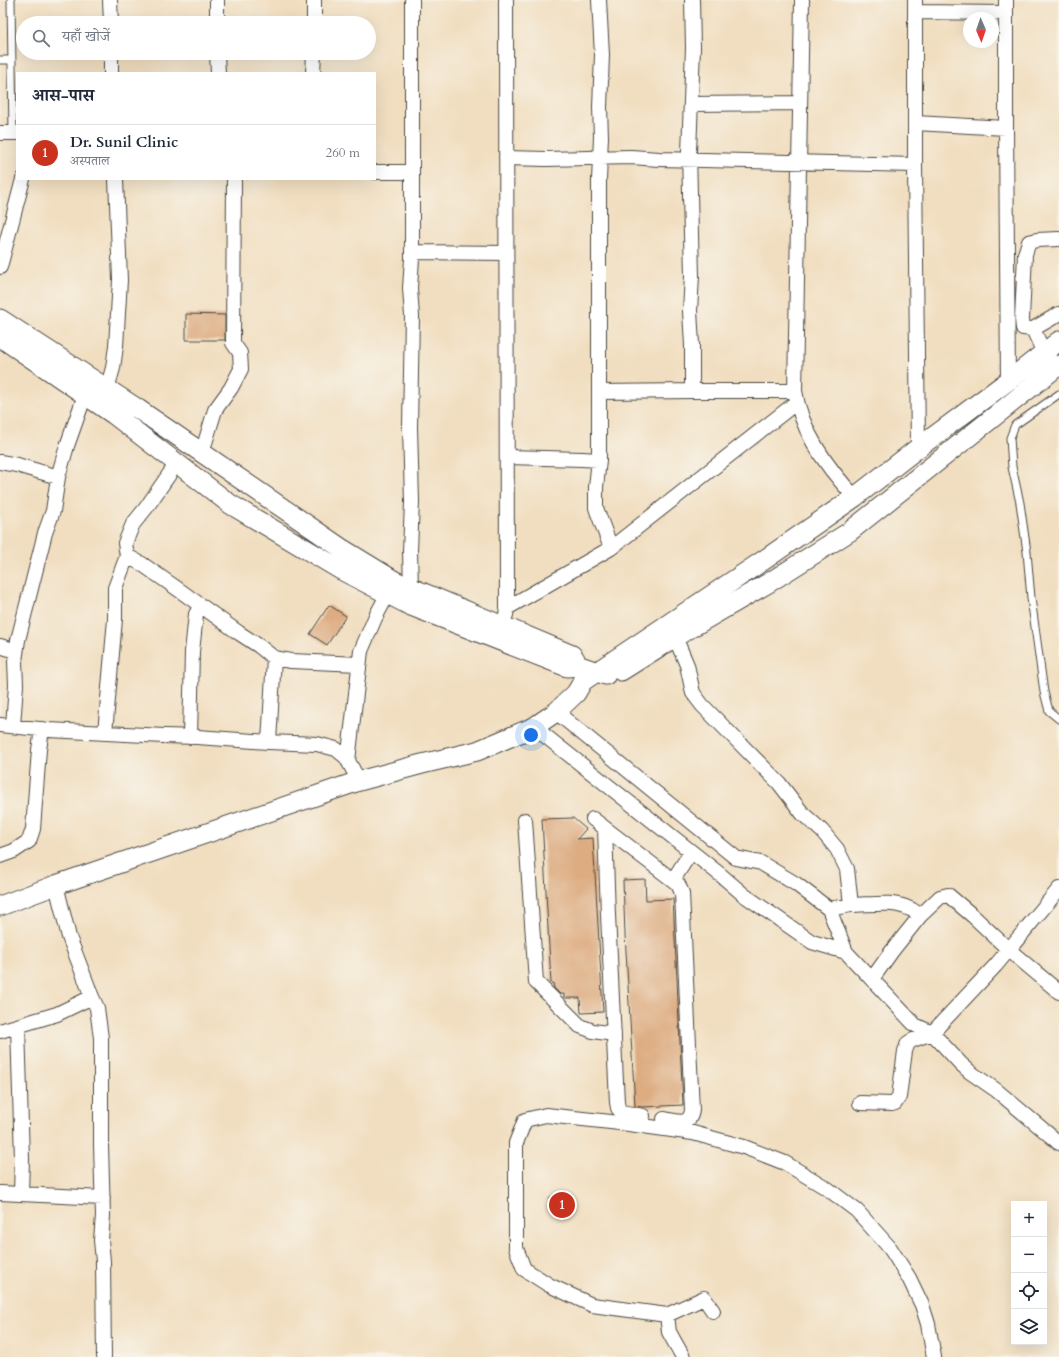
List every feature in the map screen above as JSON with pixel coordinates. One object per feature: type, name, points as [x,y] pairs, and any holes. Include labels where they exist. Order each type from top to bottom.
[{"type":"street","points":[[110,0],[111,16]]},
{"type":"street","points":[[217,0],[217,16]]},
{"type":"street","points":[[314,0],[314,16]]},
{"type":"street","points":[[348,761],[353,730],[361,650],[375,618],[398,588],[410,551],[412,502],[410,427],[412,316],[410,288],[412,252],[412,0]]},
{"type":"street","points":[[504,627],[507,608],[506,0]]},
{"type":"street","points":[[599,0],[602,55],[599,180],[599,392],[596,508],[611,548]]},
{"type":"street","points":[[692,0],[693,48],[689,159],[692,276],[690,311],[692,391]]},
{"type":"street","points":[[802,0],[796,396],[819,452],[840,481],[855,497]]},
{"type":"street","points":[[918,448],[915,6],[1006,7],[1008,381]]},
{"type":"street","points":[[111,60],[111,72]]},
{"type":"street","points":[[217,60],[218,72]]},
{"type":"street","points":[[313,72],[314,60]]},
{"type":"street","points":[[691,104],[800,102]]},
{"type":"street","points":[[915,123],[1006,128]]},
{"type":"street","points":[[506,158],[546,159],[631,157],[659,159],[915,165]]},
{"type":"street","points":[[376,172],[411,172]]},
{"type":"street","points":[[0,266],[24,180]]},
{"type":"street","points":[[107,388],[114,361],[120,280],[116,180]]},
{"type":"street","points":[[202,453],[215,410],[231,388],[241,369],[240,352],[233,343],[234,180]]},
{"type":"street","points":[[1059,239],[1029,242],[1025,254],[1022,318],[1023,328],[1033,329],[1059,314]]},
{"type":"street","points":[[412,252],[506,253]]},
{"type":"street","points":[[0,319],[107,388],[398,588],[411,606],[567,667],[580,666],[605,674],[675,637],[770,582],[849,532],[1059,365]]},
{"type":"street","points":[[1033,329],[1044,353]]},
{"type":"street","points":[[0,337],[113,414],[230,504],[340,570],[398,588],[504,627],[572,655],[580,666]]},
{"type":"street","points":[[0,906],[56,885],[359,782],[422,764],[477,751],[534,727],[556,712],[576,693],[591,691],[605,674],[761,562],[855,497],[1059,341]]},
{"type":"street","points":[[599,392],[692,391],[796,396]]},
{"type":"street","points":[[85,395],[58,477],[53,511],[45,533],[23,618],[16,651],[7,726],[42,730],[190,736],[317,744],[336,749],[348,761],[359,782]]},
{"type":"street","points":[[507,608],[611,548],[796,396]]},
{"type":"street","points":[[507,457],[598,460]]},
{"type":"street","points":[[0,462],[17,465],[58,477]]},
{"type":"street","points":[[105,733],[116,619],[115,588],[127,556],[125,543],[133,524],[177,463]]},
{"type":"street","points":[[127,556],[142,564],[274,658],[291,661],[359,664]]},
{"type":"street","points":[[190,736],[192,652],[196,614],[201,606]]},
{"type":"street","points":[[675,637],[687,665],[693,693],[702,705],[779,783],[804,814],[822,831],[839,853],[847,869],[851,905]]},
{"type":"street","points":[[0,646],[16,651]]},
{"type":"street","points":[[269,742],[274,658]]},
{"type":"street","points":[[556,712],[736,858],[761,863],[796,884],[829,909],[846,952],[915,1025],[932,1032],[965,1068],[1000,1094],[1059,1143]]},
{"type":"street","points":[[534,727],[744,895],[812,942],[846,952]]},
{"type":"street","points":[[0,856],[29,841],[33,829],[42,730]]},
{"type":"street","points":[[593,819],[605,828],[673,880],[680,887],[682,893],[692,1110],[689,1120],[676,1121],[621,1112],[618,1108],[605,828]]},
{"type":"street","points":[[525,820],[536,982],[580,1026],[593,1031],[614,1034]]},
{"type":"street","points":[[673,880],[691,852]]},
{"type":"street","points":[[722,876],[736,858]]},
{"type":"street","points":[[56,885],[64,922],[78,956],[83,976],[97,1008],[101,1038],[103,1198],[101,1240],[103,1261],[104,1357]]},
{"type":"street","points":[[860,1103],[896,1103],[899,1097],[906,1046],[913,1040],[932,1032],[996,966],[1059,889]]},
{"type":"street","points":[[872,979],[920,916],[940,897],[948,895],[973,916],[1008,950],[1059,992]]},
{"type":"street","points":[[829,909],[851,905],[884,904],[911,909],[920,916]]},
{"type":"street","points":[[0,1031],[57,1014],[92,997]]},
{"type":"street","points":[[18,1026],[22,1159],[21,1194]]},
{"type":"street","points":[[714,1311],[704,1298],[667,1315],[592,1305],[550,1285],[524,1269],[516,1248],[516,1143],[525,1120],[546,1115],[693,1133],[744,1147],[785,1164],[828,1189],[857,1211],[890,1248],[909,1278],[922,1305],[928,1324],[934,1357]]},
{"type":"street","points":[[0,1193],[103,1198]]},
{"type":"street","points":[[667,1315],[669,1332],[683,1357]]},
{"type":"lane","points":[[10,133],[12,60],[11,0]]},
{"type":"lane","points":[[0,60],[12,60]]},
{"type":"lane","points":[[1059,394],[1015,425],[1010,438],[1012,467],[1020,503],[1027,552],[1031,598],[1044,692],[1049,711],[1059,719]]},
{"type":"building","points":[[186,314],[225,315],[225,340],[186,340]]},
{"type":"building","points":[[329,605],[346,616],[327,645],[310,634]]},
{"type":"building","points":[[573,818],[586,829],[577,839],[593,838],[603,1012],[581,1013],[580,998],[564,998],[564,994],[560,994],[554,988],[553,983],[551,983],[542,819]]},
{"type":"building","points":[[645,879],[646,900],[673,899],[683,1105],[635,1106],[623,880]]},
{"type":"building","points":[[570,1196],[570,1211],[550,1212],[550,1197]]},
{"type":"place","name":"Dr. Sunil Clinic","points":[[562,1205]]}]
